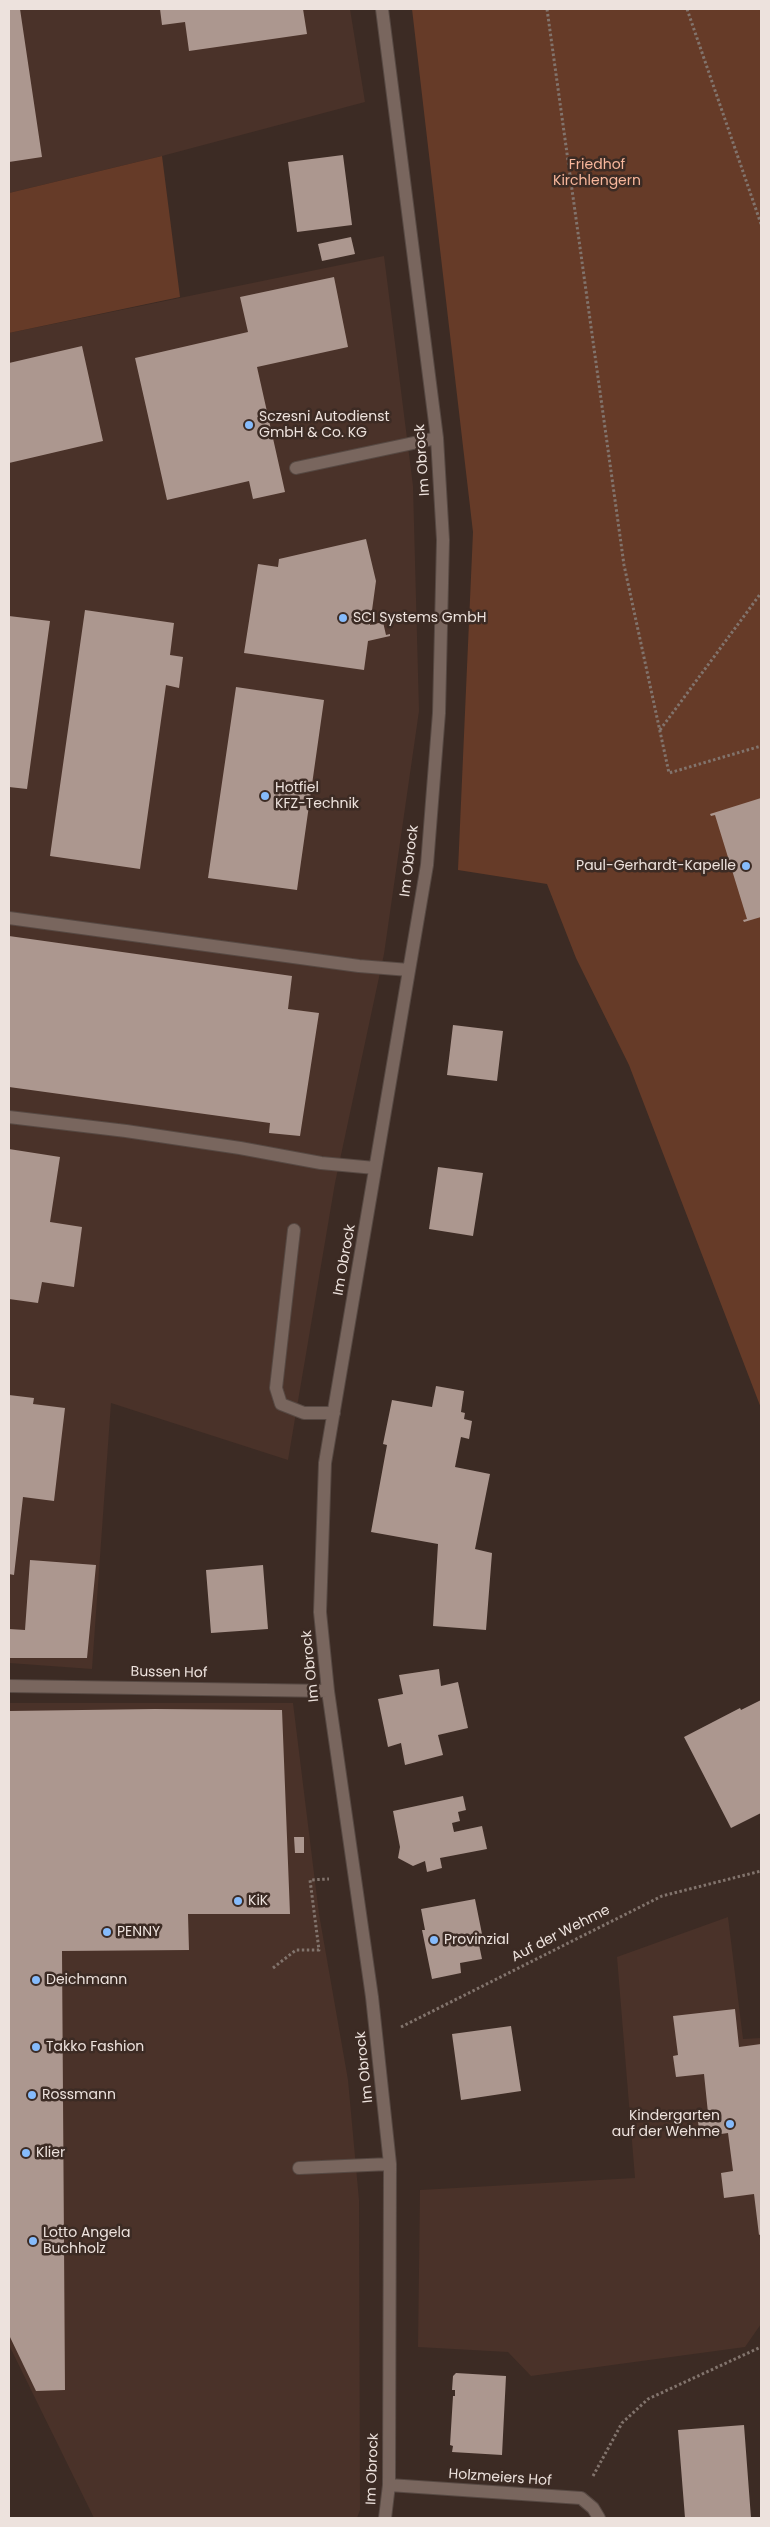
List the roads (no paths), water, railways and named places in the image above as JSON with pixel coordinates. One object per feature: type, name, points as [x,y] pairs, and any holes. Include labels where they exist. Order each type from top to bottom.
[{"type":"street","name":"Im Obrock","points":[[382,9],[437,438],[443,540],[439,712],[427,865],[325,1463],[320,1612],[328,1691],[375,2025],[390,2164],[389,2485],[385,2518]]},
{"type":"street","points":[[296,468],[437,438]]},
{"type":"street","points":[[9,918],[359,966],[409,970]]},
{"type":"street","points":[[9,1117],[126,1131],[240,1148],[321,1163],[375,1168]]},
{"type":"street","points":[[294,1230],[276,1388],[281,1404],[304,1413],[334,1413]]},
{"type":"street","name":"Bussen Hof","points":[[9,1686],[328,1691]]},
{"type":"street","points":[[299,2168],[390,2164]]},
{"type":"street","name":"Holzmeiers Hof","points":[[389,2485],[581,2498],[599,2518]]},
{"type":"place","name":"Sczesni Autodienst GmbH & Co. KG","points":[[249,425]]},
{"type":"place","name":"SCI Systems GmbH","points":[[343,618]]},
{"type":"place","name":"Hotfiel KFZ-Technik","points":[[265,796]]},
{"type":"place","name":"Paul-Gerhardt-Kapelle","points":[[746,866]]},
{"type":"place","name":"KiK","points":[[238,1901]]},
{"type":"place","name":"PENNY","points":[[107,1932]]},
{"type":"place","name":"Provinzial","points":[[434,1940]]},
{"type":"place","name":"Deichmann","points":[[36,1980]]},
{"type":"place","name":"Takko Fashion","points":[[36,2047]]},
{"type":"place","name":"Rossmann","points":[[32,2095]]},
{"type":"place","name":"Kindergarten auf der Wehme","points":[[730,2124]]},
{"type":"place","name":"Klier","points":[[26,2153]]},
{"type":"place","name":"Lotto Angela Buchholz","points":[[33,2241]]},
{"type":"park label","name":"Friedhof Kirchlengern","points":[[597,174]]}]
